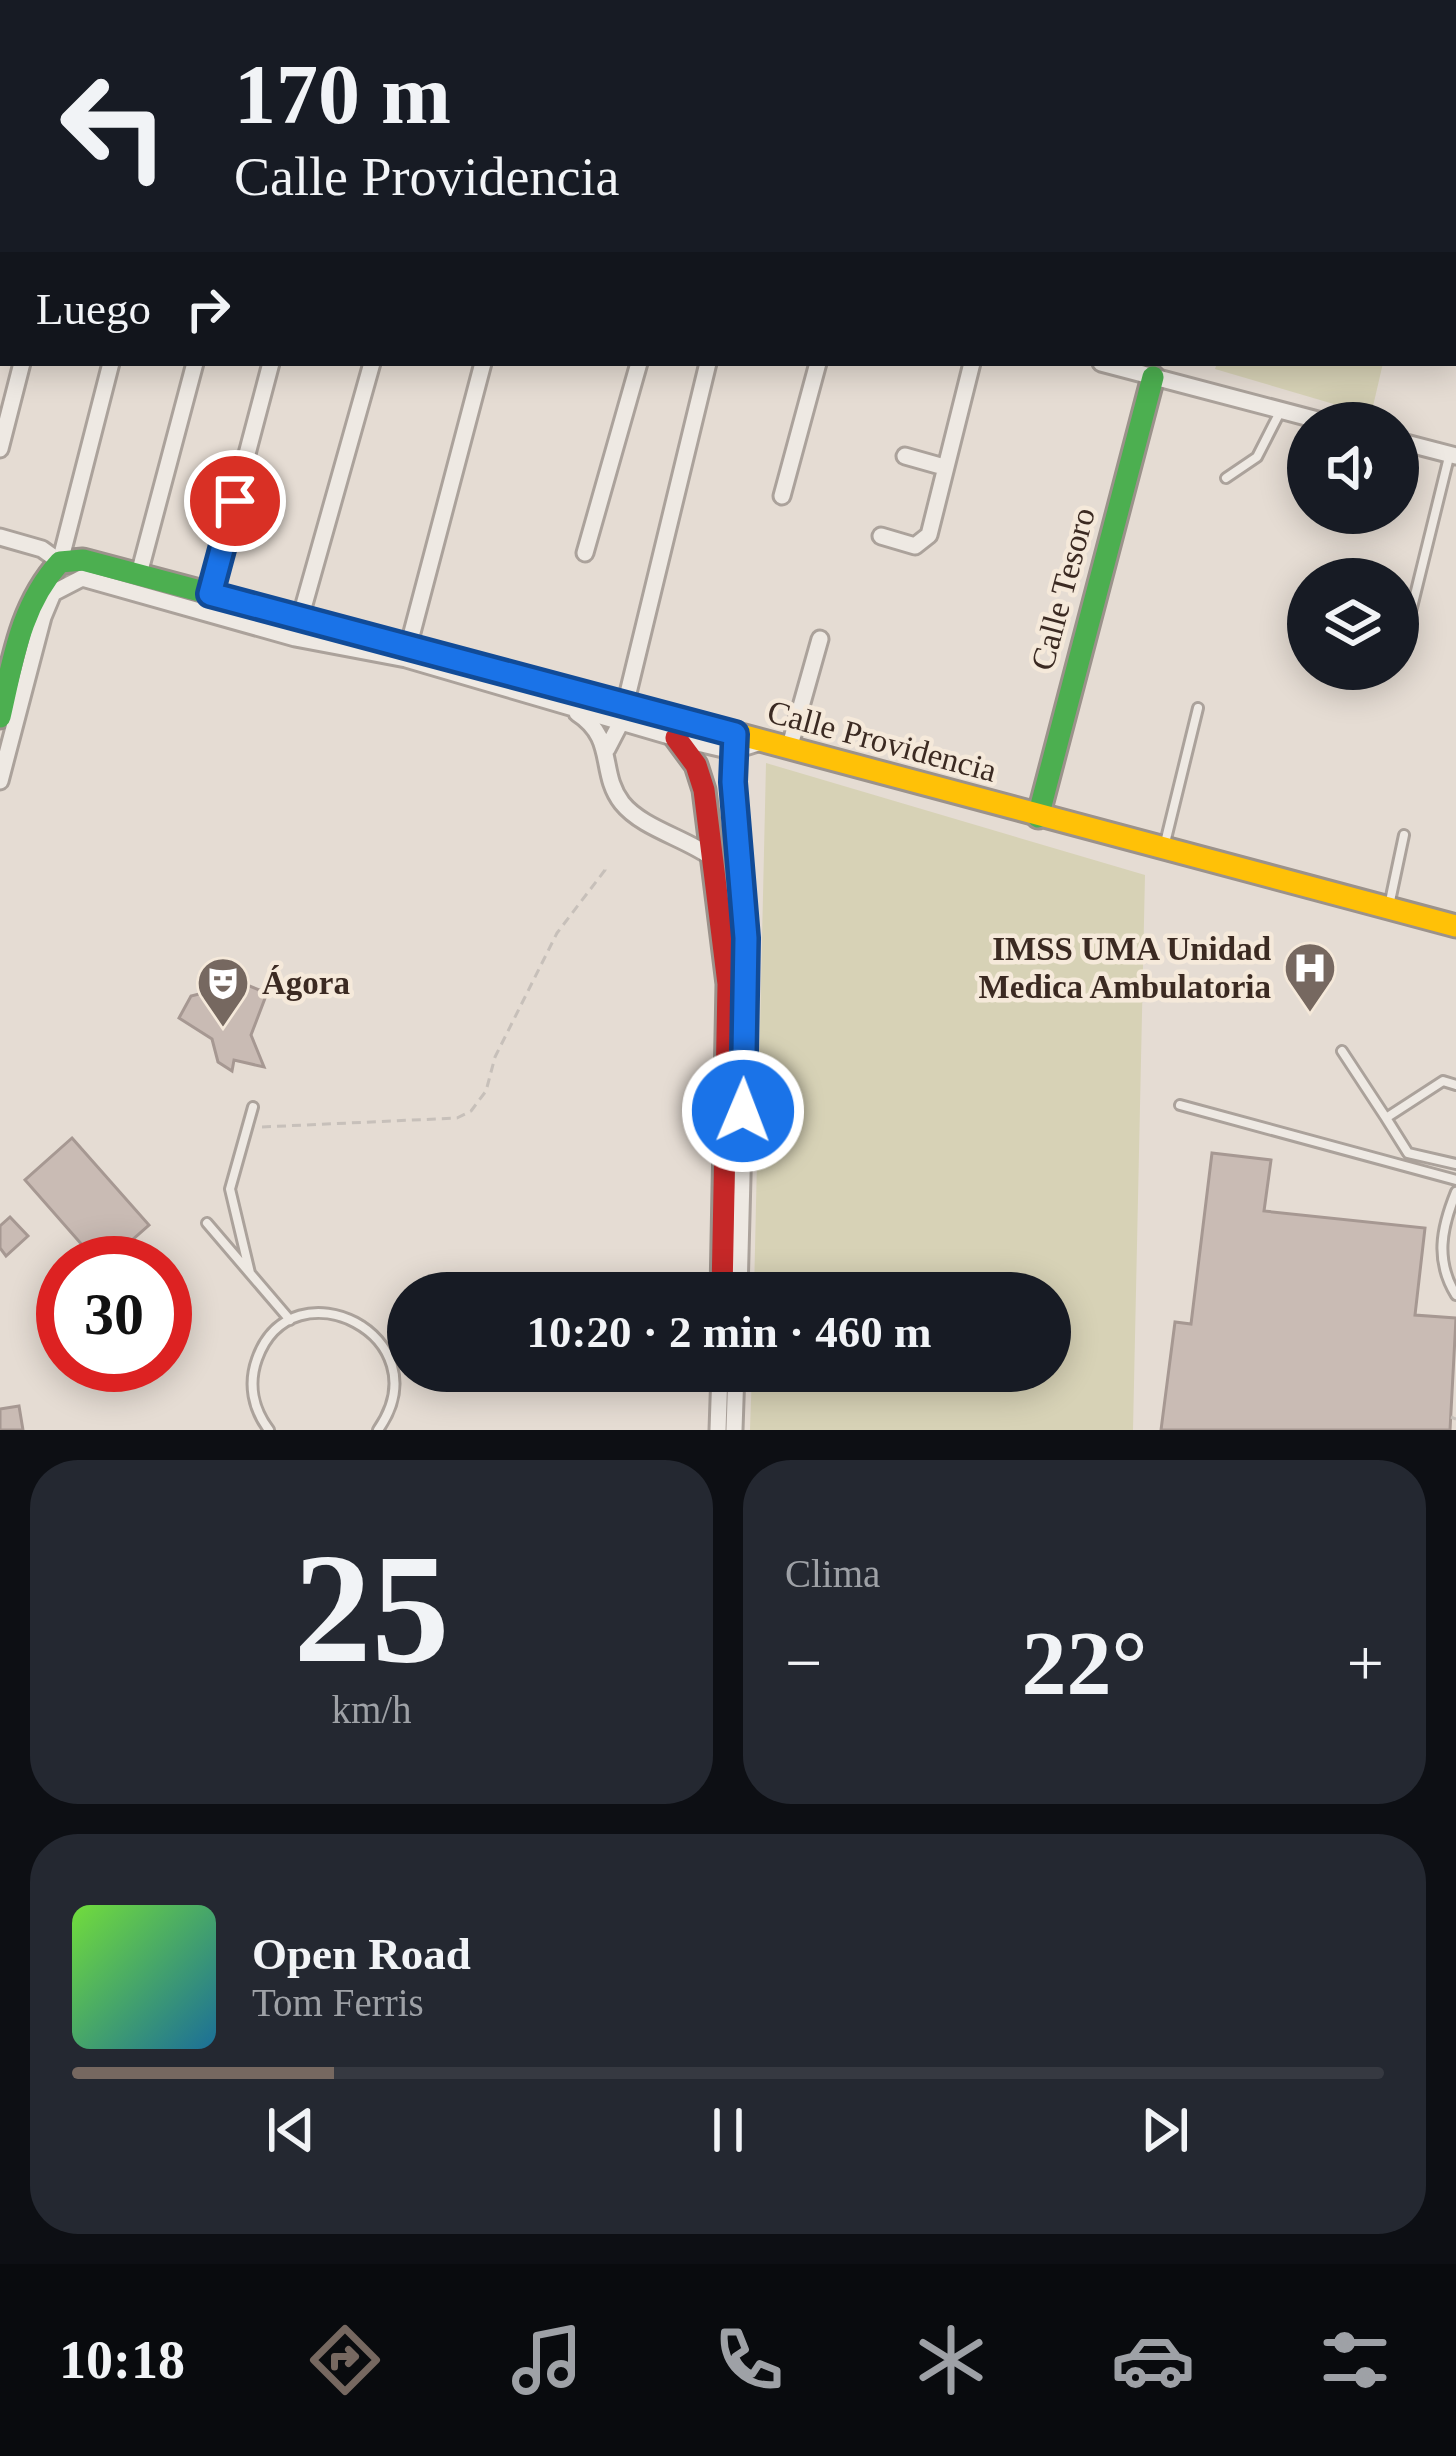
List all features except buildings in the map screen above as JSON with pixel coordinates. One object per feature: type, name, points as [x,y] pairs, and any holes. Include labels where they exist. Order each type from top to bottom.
[{"type":"street","points":[[0,448],[21,366]]},
{"type":"street","points":[[0,717],[27,608],[72,561],[110,366]]},
{"type":"street","points":[[139,574],[195,366]]},
{"type":"street","points":[[210,594],[271,366]]},
{"type":"street","points":[[298,628],[372,366]]},
{"type":"street","points":[[410,644],[482,366]]},
{"type":"street","points":[[585,553],[638,366]]},
{"type":"street","points":[[607,748],[622,714],[707,366]]},
{"type":"street","points":[[782,496],[817,366]]},
{"type":"street","points":[[881,536],[923,543],[971,366]]},
{"type":"street","points":[[1124,366],[1155,370],[1287,412]]},
{"type":"street","name":"Calle Tesoro","points":[[1038,817],[1155,370]]},
{"type":"street","points":[[1419,446],[1453,455]]},
{"type":"street","points":[[905,456],[944,467]]},
{"type":"street","name":"Calle Providencia","points":[[0,538],[72,561],[210,594],[298,628],[410,644],[622,714],[734,743]]},
{"type":"street","name":"Calle Providencia","points":[[0,782],[53,593],[65,583],[100,580],[298,628],[565,705],[622,714],[676,738],[761,742],[1456,926]]},
{"type":"street","points":[[789,749],[820,639]]},
{"type":"street","points":[[565,705],[590,721],[607,748],[611,780],[622,803],[711,856]]},
{"type":"street","points":[[676,738],[696,765],[704,790],[728,984],[730,1272]]},
{"type":"street","points":[[731,1272],[747,983],[734,743]]},
{"type":"street","points":[[718,1430],[719,1392]]},
{"type":"street","points":[[734,1430],[735,1392]]},
{"type":"lane","points":[[1226,478],[1257,458],[1280,410]]},
{"type":"lane","points":[[1419,584],[1453,455]]},
{"type":"lane","points":[[1162,850],[1198,708]]},
{"type":"lane","points":[[1388,908],[1404,835]]},
{"type":"lane","points":[[1342,1051],[1408,1153],[1456,1164]]},
{"type":"lane","points":[[1386,1118],[1443,1081],[1456,1084]]},
{"type":"lane","points":[[1180,1105],[1456,1180]]},
{"type":"lane","points":[[250,1273],[230,1189],[253,1107]]},
{"type":"lane","points":[[1456,1192],[1440,1264],[1456,1295]]},
{"type":"lane","points":[[207,1223],[290,1320]]},
{"type":"lane","points":[[269,1430],[253,1397],[252,1374],[259,1352],[290,1320],[308,1314],[346,1316],[377,1337],[388,1354],[394,1391],[381,1429]]},
{"type":"path","points":[[248,1129],[411,1116],[458,1118],[471,1111],[486,1091],[495,1058],[557,932],[605,870],[602,866]]},
{"type":"shaded area","points":[[1382,366],[1374,402],[1327,402],[1215,369]]},
{"type":"shaded area","points":[[766,763],[1145,875],[1133,1430],[750,1430],[751,1392],[1071,1392],[1071,1272],[754,1272]]},
{"type":"traffic: fast","points":[[1038,817],[1153,377]]},
{"type":"traffic: fast","points":[[0,717],[20,635],[36,597],[60,562],[83,560],[610,700]]},
{"type":"traffic: slow","points":[[610,700],[1456,926]]},
{"type":"traffic: jam","points":[[676,738],[696,765],[704,790],[728,984],[722,1272]]},
{"type":"place","name":"IMSS UMA Unidad Medica Ambulatoria","points":[[1310,1014]]},
{"type":"place","name":"Ágora","points":[[223,1029]]},
{"type":"route","points":[[235,501],[210,594],[735,734],[733,782],[745,894],[747,983],[743,1111]]}]
